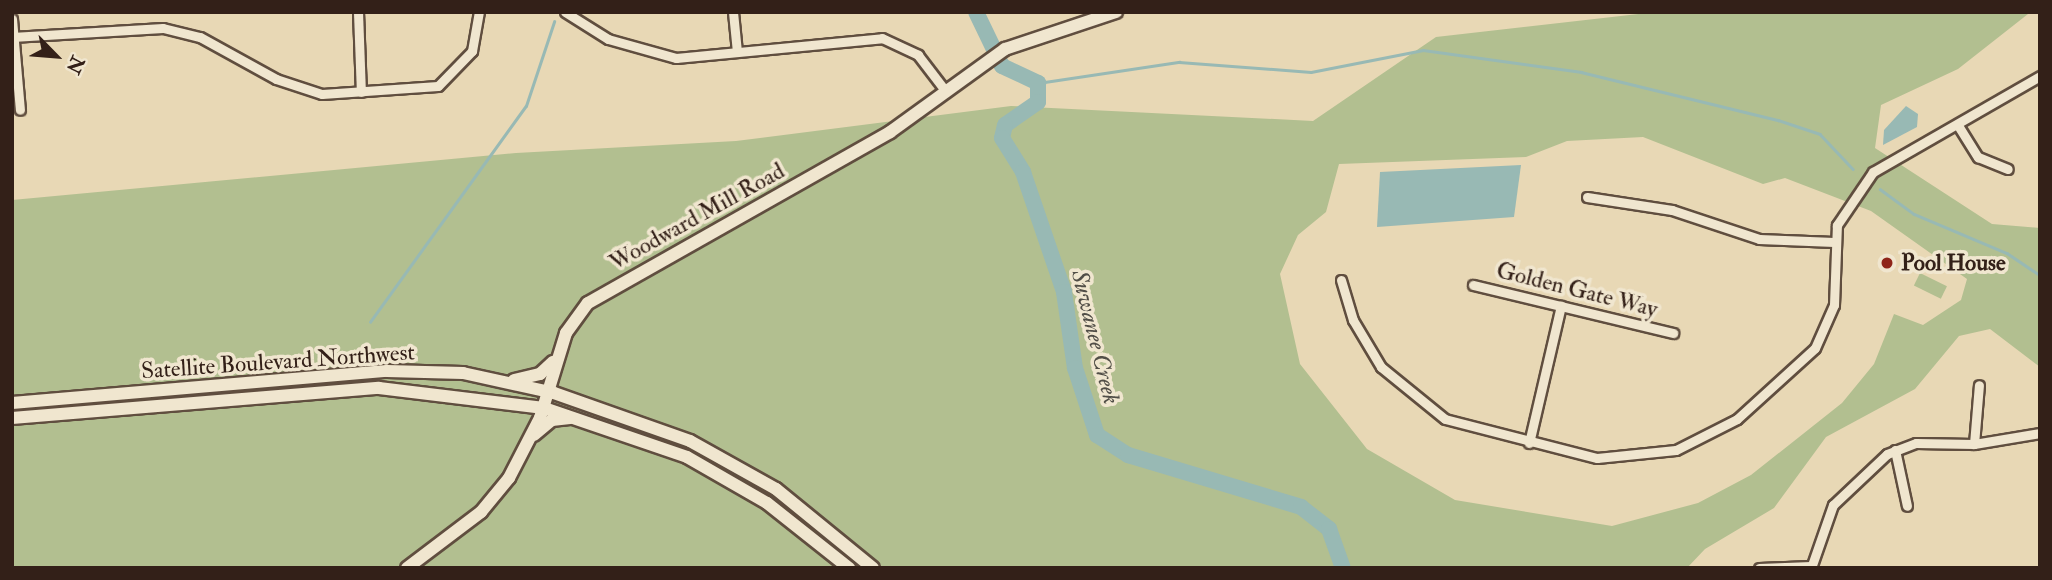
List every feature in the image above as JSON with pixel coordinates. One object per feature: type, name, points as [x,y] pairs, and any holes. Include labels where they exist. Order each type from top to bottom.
[{"type":"main road","name":"Woodward Mill Road","points":[[407,568],[481,512],[531,438],[544,408],[554,362],[587,303],[890,132],[976,65],[1005,50],[1116,12]]},
{"type":"main road","points":[[496,380],[526,379],[554,362],[567,389],[626,416]]},
{"type":"main road","name":"Satellite Boulevard Northwest","points":[[12,403],[387,371],[496,380],[547,391],[626,416],[691,442],[776,489],[873,568]]},
{"type":"main road","name":"Satellite Boulevard Northwest","points":[[12,418],[379,388],[498,400],[544,408],[687,457],[767,503],[849,568]]},
{"type":"main road","points":[[498,400],[531,417],[531,438]]},
{"type":"main road","points":[[531,438],[552,420],[577,418]]},
{"type":"street","points":[[136,12],[137,25]]},
{"type":"street","points":[[358,12],[360,92]]},
{"type":"street","points":[[13,37],[137,25],[200,37],[297,89],[360,92],[438,86],[472,51],[479,12]]},
{"type":"street","points":[[565,12],[643,51],[676,58],[882,38],[918,55],[944,89]]},
{"type":"street","points":[[733,12],[737,52]]},
{"type":"street","points":[[12,19],[20,110]]},
{"type":"street","points":[[1341,281],[1366,345],[1400,387],[1458,424],[1584,456],[1633,459],[1676,450],[1723,429],[1822,338],[1834,305],[1834,242],[1840,219],[1878,167],[1959,127],[2014,85],[2040,76]]},
{"type":"street","points":[[1959,127],[1978,157],[2008,169]]},
{"type":"street","points":[[1587,197],[1665,208],[1759,239],[1834,242]]},
{"type":"street","name":"Golden Gate Way","points":[[1473,285],[1673,333]]},
{"type":"street","points":[[1528,443],[1561,306]]},
{"type":"street","points":[[1974,443],[1979,385]]},
{"type":"street","points":[[1759,568],[1811,567],[1833,506],[1895,450],[1923,442],[1974,443],[2040,433]]},
{"type":"street","points":[[1895,450],[1907,506]]},
{"type":"green space","points":[[1656,12],[2039,12],[2028,14],[1958,69],[1881,105],[1875,148],[1992,224],[2040,228],[2040,367],[1990,329],[1959,336],[1915,389],[1826,437],[1774,508],[1705,549],[1687,568],[12,568],[12,200],[516,153],[736,141],[1011,106],[1313,121],[1436,37]],"holes":[[[1643,137],[1763,184],[1785,178],[1871,211],[1967,279],[1961,300],[1923,325],[1894,314],[1874,364],[1842,403],[1751,475],[1698,503],[1612,526],[1455,500],[1367,449],[1300,364],[1280,274],[1298,235],[1326,212],[1339,164],[1526,157],[1567,141]]]},
{"type":"green space","points":[[1920,273],[1947,286],[1941,299],[1914,286]]},
{"type":"water","points":[[1906,106],[1918,114],[1917,127],[1883,145],[1884,130]]},
{"type":"water","points":[[1521,165],[1514,217],[1377,227],[1380,172]]},
{"type":"waterway","name":"Suwanee Creek","points":[[976,12],[1002,66],[1038,83],[1038,102],[1005,125],[1002,138],[1023,172],[1064,292],[1075,368],[1097,435],[1128,455],[1301,507],[1329,529],[1343,568]]},
{"type":"waterway","points":[[370,322],[526,106],[554,22]]},
{"type":"waterway","points":[[1038,83],[1179,62],[1311,72],[1423,50],[1581,72],[1778,120],[1820,134],[1853,169]]},
{"type":"waterway","points":[[1880,189],[1914,214],[2007,253],[2040,275]]},
{"type":"place","name":"Pool House","points":[[1887,263]]}]
